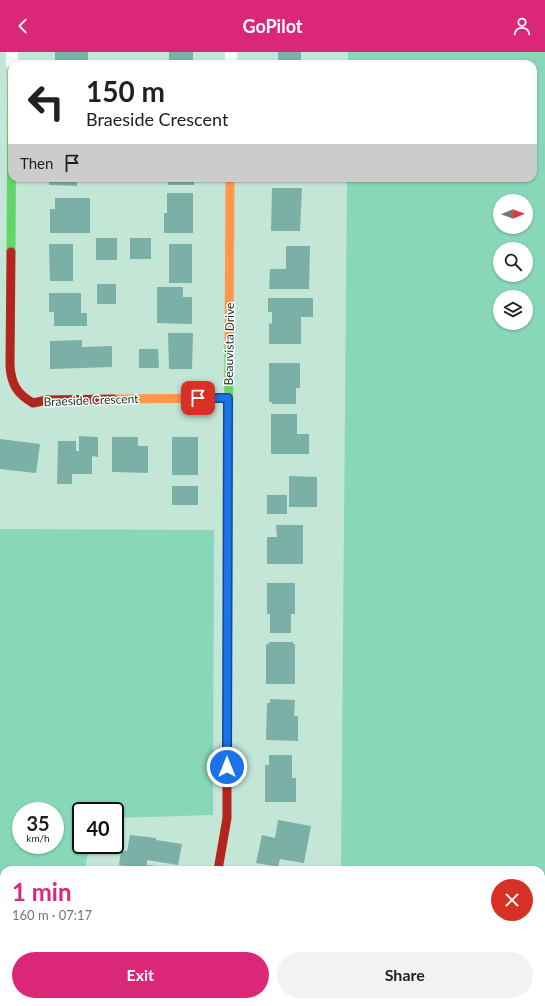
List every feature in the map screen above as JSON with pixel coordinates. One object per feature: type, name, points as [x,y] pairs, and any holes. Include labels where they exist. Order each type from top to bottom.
[{"type":"street","name":"Braeside Crescent","points":[[11,182],[10,380],[21,397],[33,403],[47,400],[228,398]]},
{"type":"street","name":"Beauvista Drive","points":[[219,866],[225,837],[226,818],[230,182]]},
{"type":"green space","points":[[348,52],[545,52],[545,866],[341,866],[347,182],[537,182],[537,60],[348,60]]},
{"type":"green space","points":[[0,529],[214,530],[213,815],[124,818],[124,802],[72,802],[72,854],[88,854],[86,866],[0,866]]},
{"type":"building","points":[[55,52],[88,52],[88,60],[55,60]]},
{"type":"building","points":[[169,52],[193,52],[193,60],[169,60]]},
{"type":"building","points":[[278,52],[301,52],[301,60],[278,60]]},
{"type":"building","points":[[49,182],[77,182],[77,186],[49,185]]},
{"type":"building","points":[[168,182],[194,182],[194,185],[168,185]]},
{"type":"building","points":[[272,188],[302,188],[300,231],[271,231]]},
{"type":"building","points":[[167,193],[193,193],[193,233],[164,233],[164,213],[167,213]]},
{"type":"building","points":[[55,198],[90,198],[90,233],[50,233],[50,209],[55,209]]},
{"type":"building","points":[[96,238],[117,238],[117,260],[96,260]]},
{"type":"building","points":[[130,238],[151,238],[151,259],[130,259]]},
{"type":"building","points":[[49,244],[73,244],[73,281],[50,281]]},
{"type":"building","points":[[169,244],[192,244],[192,283],[169,283]]},
{"type":"building","points":[[286,246],[310,246],[309,289],[269,289],[270,269],[286,269]]},
{"type":"building","points":[[97,284],[116,284],[116,304],[97,304]]},
{"type":"building","points":[[157,287],[183,287],[183,297],[192,297],[192,324],[157,323]]},
{"type":"building","points":[[49,293],[81,293],[81,313],[87,313],[87,326],[54,326],[54,312],[49,312]]},
{"type":"building","points":[[268,298],[313,298],[313,317],[301,317],[301,344],[269,344],[269,323],[272,324],[272,312],[268,312]]},
{"type":"building","points":[[168,333],[193,333],[192,369],[169,369]]},
{"type":"building","points":[[82,340],[82,347],[112,346],[112,367],[50,369],[50,341]]},
{"type":"building","points":[[139,349],[158,349],[159,368],[139,368]]},
{"type":"building","points":[[269,363],[300,363],[300,388],[296,388],[296,404],[272,404],[272,402],[269,402]]},
{"type":"building","points":[[271,414],[297,414],[297,434],[309,434],[309,454],[271,454]]},
{"type":"building","points":[[79,436],[98,437],[98,457],[92,456],[92,474],[72,474],[72,484],[57,484],[58,441],[76,441],[76,451],[79,451]]},
{"type":"building","points":[[112,437],[138,437],[138,446],[148,446],[148,473],[112,472]]},
{"type":"building","points":[[172,437],[198,437],[198,475],[172,475]]},
{"type":"building","points":[[0,439],[40,444],[36,473],[0,469]]},
{"type":"building","points":[[289,476],[317,477],[317,507],[289,507]]},
{"type":"building","points":[[172,486],[198,486],[198,505],[172,505]]},
{"type":"building","points":[[267,495],[287,495],[287,514],[267,514]]},
{"type":"building","points":[[276,525],[303,525],[303,564],[267,564],[267,537],[277,537]]},
{"type":"building","points":[[267,583],[295,583],[295,614],[291,614],[291,633],[270,633],[270,614],[267,614]]},
{"type":"building","points":[[269,642],[293,642],[293,644],[295,644],[295,684],[266,684],[266,644],[269,644]]},
{"type":"building","points":[[270,699],[295,700],[294,716],[298,716],[298,741],[266,740],[267,703],[270,703]]},
{"type":"building","points":[[269,755],[292,755],[292,778],[296,778],[296,802],[265,802],[265,765],[269,765]]},
{"type":"building","points":[[278,820],[311,826],[304,863],[280,859],[278,866],[256,863],[262,835],[275,838]]},
{"type":"building","points":[[130,835],[156,838],[156,840],[182,844],[178,865],[147,860],[147,865],[158,866],[119,865],[121,854],[124,854],[124,851],[127,851]]},
{"type":"traffic: fast","points":[[11,182],[11,252]]},
{"type":"traffic: fast","points":[[227,748],[229,345]]},
{"type":"traffic: slow","points":[[229,345],[230,182]]},
{"type":"traffic: slow","points":[[113,399],[228,398]]},
{"type":"traffic: jam","points":[[11,252],[10,365],[13,383],[16,388],[27,400],[33,403],[47,400],[113,399]]},
{"type":"traffic: jam","points":[[219,866],[227,818],[227,748]]},
{"type":"route","points":[[198,398],[228,398],[227,767]]}]
